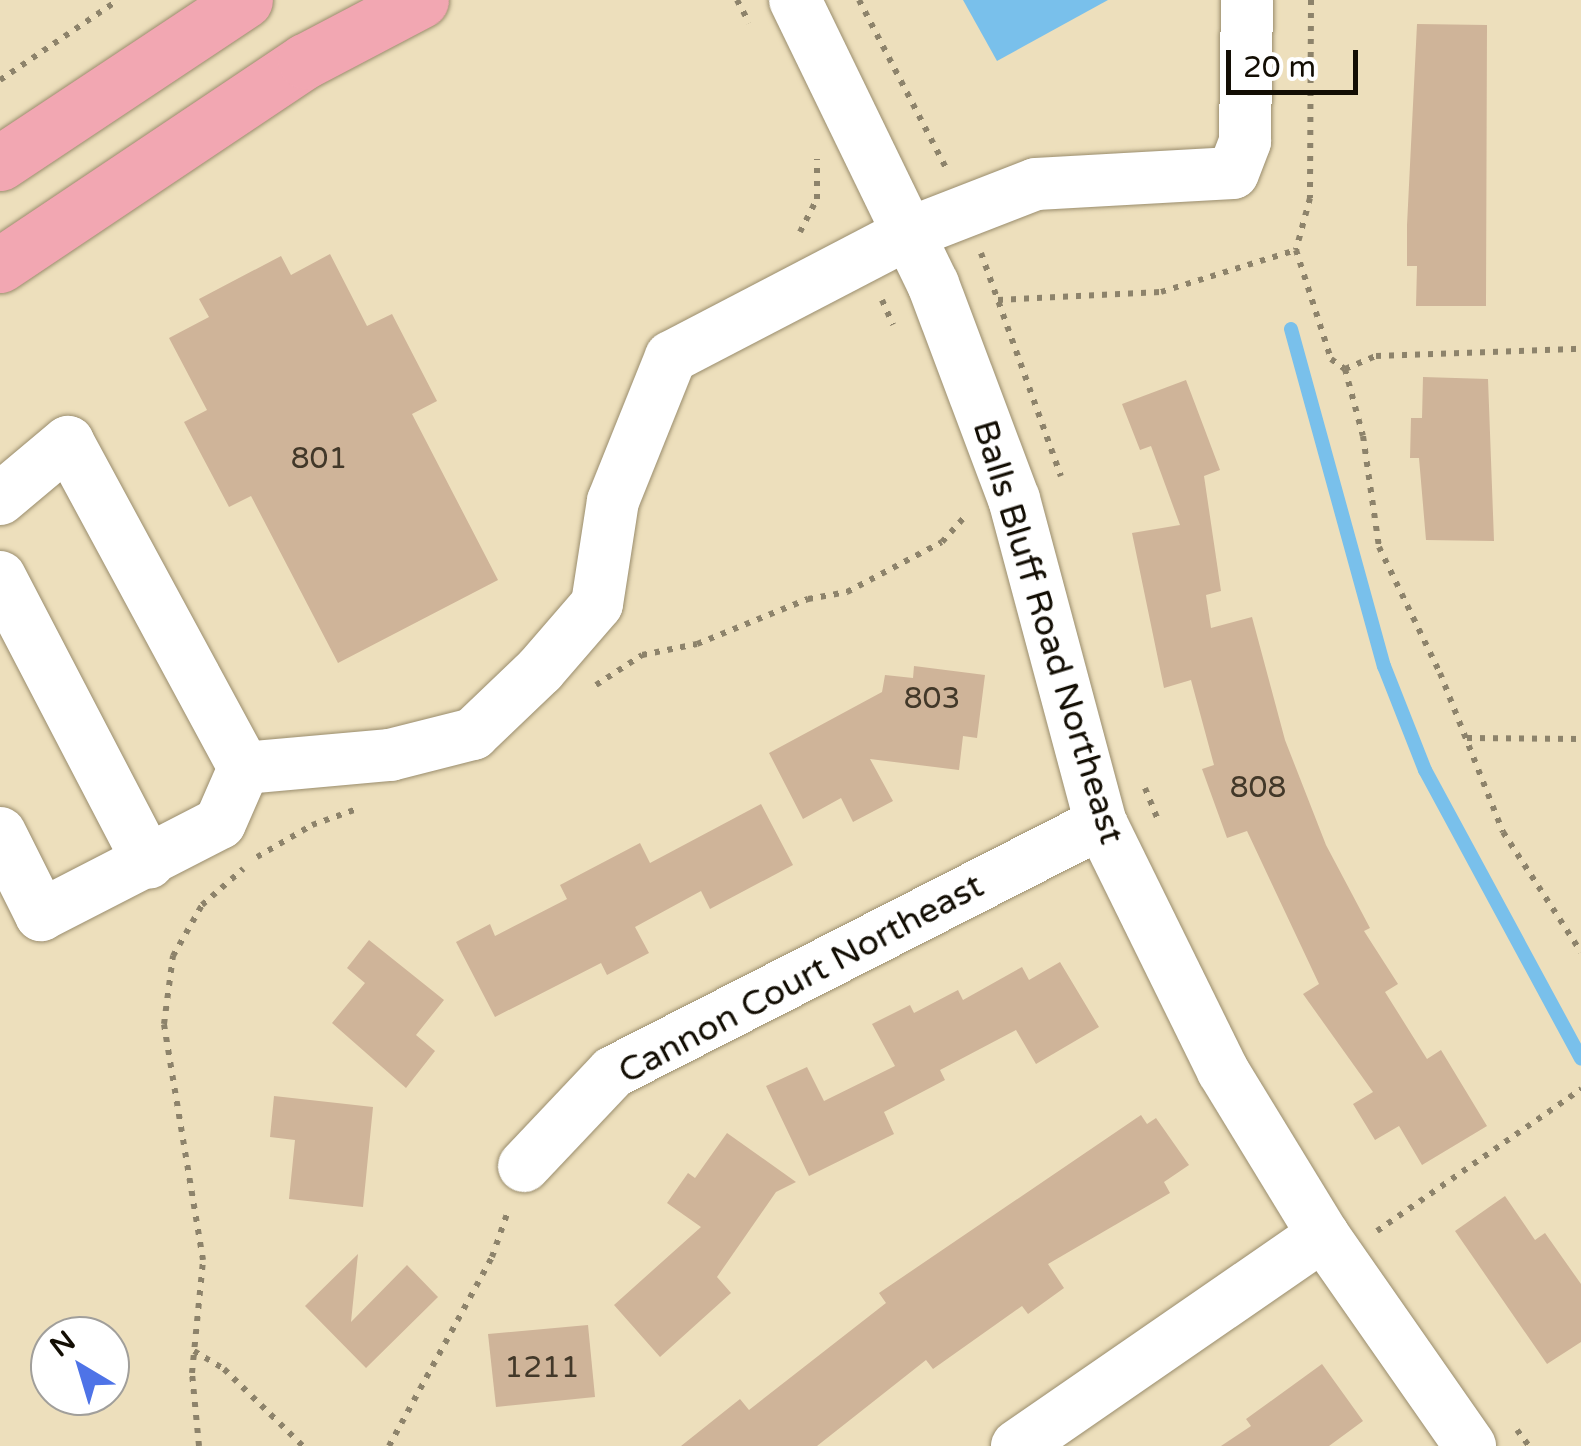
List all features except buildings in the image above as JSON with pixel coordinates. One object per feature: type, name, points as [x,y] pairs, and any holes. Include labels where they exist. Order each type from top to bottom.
[{"type":"main road","points":[[0,163],[245,0]]},
{"type":"main road","points":[[0,265],[288,72],[421,0]]},
{"type":"street","name":"Balls Bluff Road Northeast","points":[[795,0],[933,284],[1014,500],[1101,823],[1223,1071],[1352,1234],[1489,1431]]},
{"type":"street","points":[[244,768],[390,755],[472,734],[597,604],[613,501],[672,357],[906,234],[1036,184],[1233,173],[1245,141],[1247,0]]},
{"type":"street","points":[[0,499],[68,442],[244,768]]},
{"type":"street","points":[[0,576],[149,863]]},
{"type":"street","points":[[0,833],[41,915],[149,863],[220,823],[244,768]]},
{"type":"street","name":"Cannon Court Northeast","points":[[524,1166],[613,1072],[1101,823]]},
{"type":"street","points":[[1017,1446],[1352,1234]]},
{"type":"path","points":[[0,80],[118,0]]},
{"type":"path","points":[[859,0],[965,210],[1050,430],[1063,484]]},
{"type":"path","points":[[1311,0],[1310,198],[1296,250],[1331,358],[1345,369],[1363,436],[1379,548],[1467,738],[1502,832],[1581,952]]},
{"type":"path","points":[[793,236],[817,199],[817,153]]},
{"type":"path","points":[[998,300],[1161,292],[1296,250]]},
{"type":"path","points":[[1345,369],[1376,356],[1581,349]]},
{"type":"path","points":[[1467,738],[1581,739]]},
{"type":"path","points":[[1138,769],[1163,835]]},
{"type":"path","points":[[1352,1234],[1579,1091]]},
{"type":"path","points":[[389,1446],[492,1257],[524,1166]]},
{"type":"path","points":[[1352,1234],[1389,1246]]},
{"type":"path","points":[[194,1351],[224,1369],[302,1446]]},
{"type":"path","points":[[1489,1431],[1529,1446]]},
{"type":"water","points":[[963,0],[1108,0],[997,61]]},
{"type":"waterway","points":[[1291,329],[1384,666],[1425,770],[1581,1058]]}]
